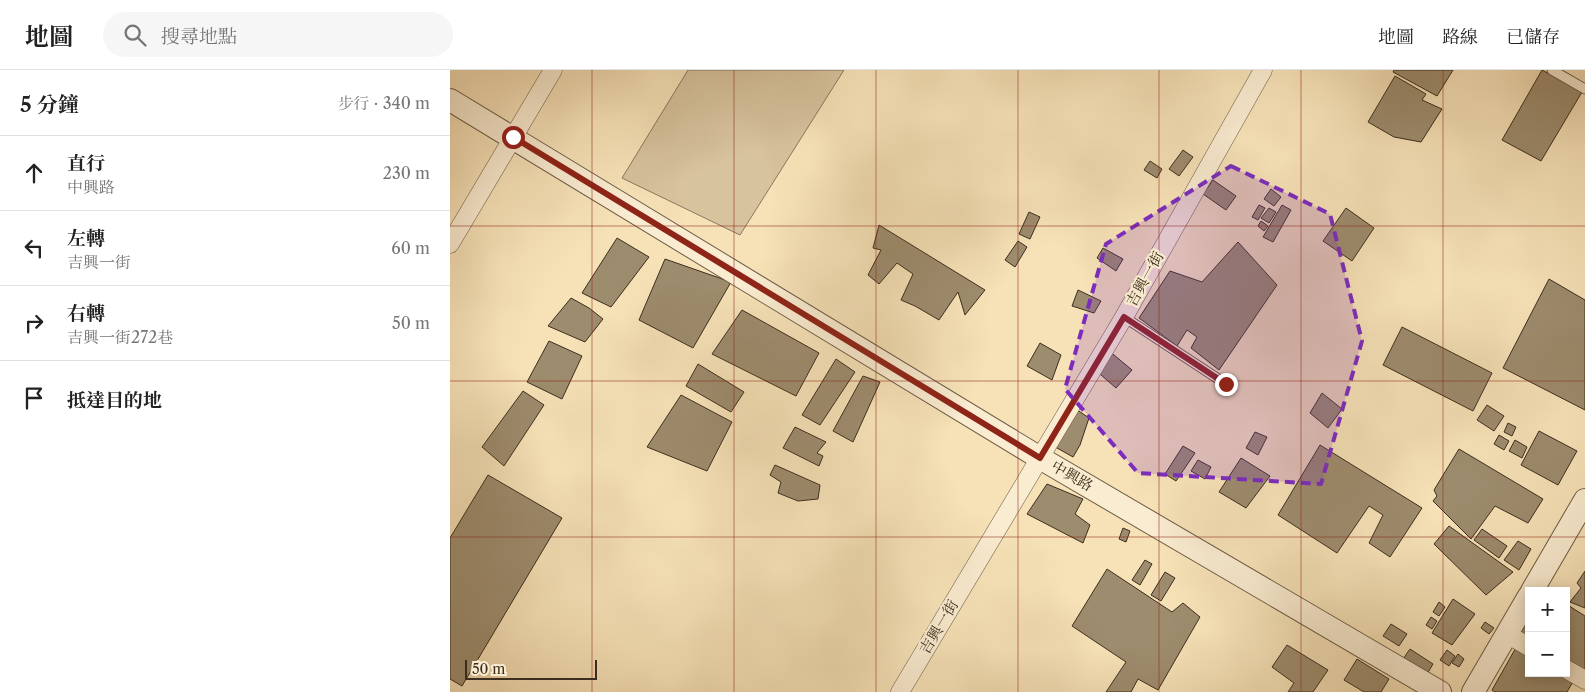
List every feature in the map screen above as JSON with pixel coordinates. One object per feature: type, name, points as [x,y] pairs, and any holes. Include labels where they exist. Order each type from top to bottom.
[{"type":"street","points":[[450,244],[553,70]]},
{"type":"street","name":"吉興一街","points":[[900,692],[1124,317],[1263,70]]},
{"type":"street","name":"中興路","points":[[450,100],[1040,458],[1440,692]]},
{"type":"street","points":[[1534,587],[1585,500]]},
{"type":"street","points":[[1472,692],[1525,603]]},
{"type":"street","points":[[1506,634],[1525,645]]},
{"type":"street","points":[[1570,671],[1585,680]]},
{"type":"lane","points":[[1552,70],[1585,89]]},
{"type":"lane","points":[[1124,317],[1226,384]]},
{"type":"highlighted area","points":[[1231,166],[1330,214],[1362,341],[1321,484],[1138,473],[1065,389],[1106,244]]},
{"type":"shaded area","points":[[688,70],[844,70],[740,235],[622,178]]},
{"type":"building","points":[[1394,70],[1453,70],[1437,96],[1393,72]]},
{"type":"building","points":[[1542,70],[1582,92],[1541,161],[1502,140]]},
{"type":"building","points":[[1395,76],[1426,94],[1422,100],[1442,109],[1421,142],[1394,137],[1368,122]]},
{"type":"building","points":[[1183,150],[1193,157],[1179,176],[1169,169]]},
{"type":"building","points":[[1150,161],[1162,169],[1157,178],[1144,170]]},
{"type":"building","points":[[1213,180],[1236,196],[1226,210],[1203,194]]},
{"type":"building","points":[[1271,189],[1281,197],[1274,206],[1264,199]]},
{"type":"building","points":[[1259,205],[1265,208],[1258,220],[1252,217]]},
{"type":"building","points":[[1282,205],[1291,210],[1273,242],[1263,237]]},
{"type":"building","points":[[1269,208],[1276,212],[1269,223],[1261,218]]},
{"type":"building","points":[[1346,208],[1374,228],[1352,261],[1323,241]]},
{"type":"building","points":[[1029,212],[1040,217],[1030,239],[1019,234]]},
{"type":"building","points":[[1261,221],[1268,226],[1264,231],[1258,226]]},
{"type":"building","points":[[879,225],[985,290],[965,315],[958,292],[939,320],[901,300],[913,274],[897,263],[879,284],[868,275],[881,250],[873,248]]},
{"type":"building","points":[[617,238],[649,257],[611,307],[582,293]]},
{"type":"building","points":[[1018,241],[1027,247],[1015,267],[1005,260]]},
{"type":"building","points":[[1238,242],[1277,285],[1219,370],[1191,348],[1197,337],[1187,330],[1177,346],[1139,318],[1170,271],[1202,282]]},
{"type":"building","points":[[1103,248],[1123,259],[1116,271],[1097,258]]},
{"type":"building","points":[[665,259],[731,282],[693,348],[639,320]]},
{"type":"building","points":[[1549,279],[1585,300],[1585,410],[1503,368]]},
{"type":"building","points":[[1078,290],[1101,301],[1094,313],[1072,306]]},
{"type":"building","points":[[571,298],[589,308],[603,319],[585,342],[548,326]]},
{"type":"building","points":[[742,310],[819,353],[796,396],[712,354]]},
{"type":"building","points":[[1402,327],[1492,373],[1473,411],[1383,365]]},
{"type":"building","points":[[549,341],[582,356],[562,399],[527,382]]},
{"type":"building","points":[[1040,343],[1061,355],[1052,380],[1027,366]]},
{"type":"building","points":[[1108,350],[1132,370],[1116,388],[1093,368]]},
{"type":"building","points":[[836,359],[855,372],[820,425],[802,415]]},
{"type":"building","points":[[698,364],[744,392],[731,412],[686,386]]},
{"type":"building","points":[[863,376],[880,382],[853,442],[833,431]]},
{"type":"building","points":[[523,391],[544,405],[504,466],[482,447]]},
{"type":"building","points":[[1322,393],[1342,409],[1328,428],[1310,413]]},
{"type":"building","points":[[681,395],[732,422],[707,471],[647,447]]},
{"type":"building","points":[[1487,405],[1504,416],[1494,431],[1477,420]]},
{"type":"building","points":[[1073,407],[1089,418],[1080,445],[1073,457],[1050,444]]},
{"type":"building","points":[[1508,423],[1516,427],[1512,436],[1504,432]]},
{"type":"building","points":[[795,427],[826,442],[817,453],[823,456],[819,466],[783,448]]},
{"type":"building","points":[[1539,431],[1577,451],[1558,485],[1521,465]]},
{"type":"building","points":[[1255,432],[1267,437],[1258,455],[1246,448]]},
{"type":"building","points":[[1499,435],[1509,441],[1504,450],[1494,444]]},
{"type":"building","points":[[1515,440],[1527,447],[1522,458],[1509,451]]},
{"type":"building","points":[[1320,445],[1422,508],[1390,557],[1369,543],[1383,515],[1369,506],[1337,553],[1278,515]]},
{"type":"building","points":[[1183,446],[1195,453],[1176,481],[1165,474]]},
{"type":"building","points":[[1459,449],[1543,499],[1528,523],[1495,506],[1471,539],[1433,501],[1437,496],[1434,490]]},
{"type":"building","points":[[1241,458],[1270,476],[1246,508],[1219,492]]},
{"type":"building","points":[[1198,460],[1211,467],[1205,479],[1191,471]]},
{"type":"building","points":[[775,465],[820,485],[818,499],[798,501],[778,493],[781,482],[770,475]]},
{"type":"building","points":[[488,475],[562,518],[462,686],[450,679],[450,538]]},
{"type":"building","points":[[1047,484],[1083,499],[1075,514],[1090,525],[1083,543],[1027,514]]},
{"type":"building","points":[[1449,526],[1513,572],[1486,595],[1434,544]]},
{"type":"building","points":[[1123,528],[1130,531],[1126,542],[1119,539]]},
{"type":"building","points":[[1482,529],[1507,546],[1499,558],[1474,540]]},
{"type":"building","points":[[1518,541],[1531,549],[1519,570],[1504,560]]},
{"type":"building","points":[[1145,560],[1152,564],[1140,585],[1132,580]]},
{"type":"building","points":[[1107,569],[1172,612],[1183,603],[1200,617],[1158,690],[1138,679],[1131,692],[1106,692],[1126,662],[1072,626]]},
{"type":"building","points":[[1585,571],[1585,608],[1570,602],[1581,588],[1577,583]]},
{"type":"building","points":[[1165,572],[1175,578],[1161,601],[1151,595]]},
{"type":"building","points":[[1453,599],[1475,614],[1452,645],[1432,633]]},
{"type":"building","points":[[1439,602],[1445,607],[1439,616],[1433,612]]},
{"type":"building","points":[[1570,607],[1585,616],[1585,671],[1570,662]]},
{"type":"building","points":[[1431,617],[1437,621],[1432,629],[1426,625]]},
{"type":"building","points":[[1485,622],[1494,628],[1489,634],[1481,628]]},
{"type":"building","points":[[1391,624],[1407,634],[1399,646],[1383,636]]},
{"type":"building","points":[[1525,626],[1525,636],[1520,633]]},
{"type":"building","points":[[1518,644],[1525,648],[1525,677],[1570,677],[1570,675],[1575,678],[1567,692],[1495,692],[1492,690]]},
{"type":"building","points":[[1287,645],[1328,670],[1313,692],[1288,692],[1294,683],[1272,667]]},
{"type":"building","points":[[1410,649],[1433,664],[1427,674],[1403,659]]},
{"type":"building","points":[[1447,650],[1455,656],[1449,666],[1440,660]]},
{"type":"building","points":[[1458,654],[1464,659],[1459,667],[1452,663]]},
{"type":"building","points":[[1357,659],[1389,679],[1381,692],[1364,692],[1344,680]]},
{"type":"route","points":[[513,137],[1040,458],[1124,317],[1226,384]]}]
